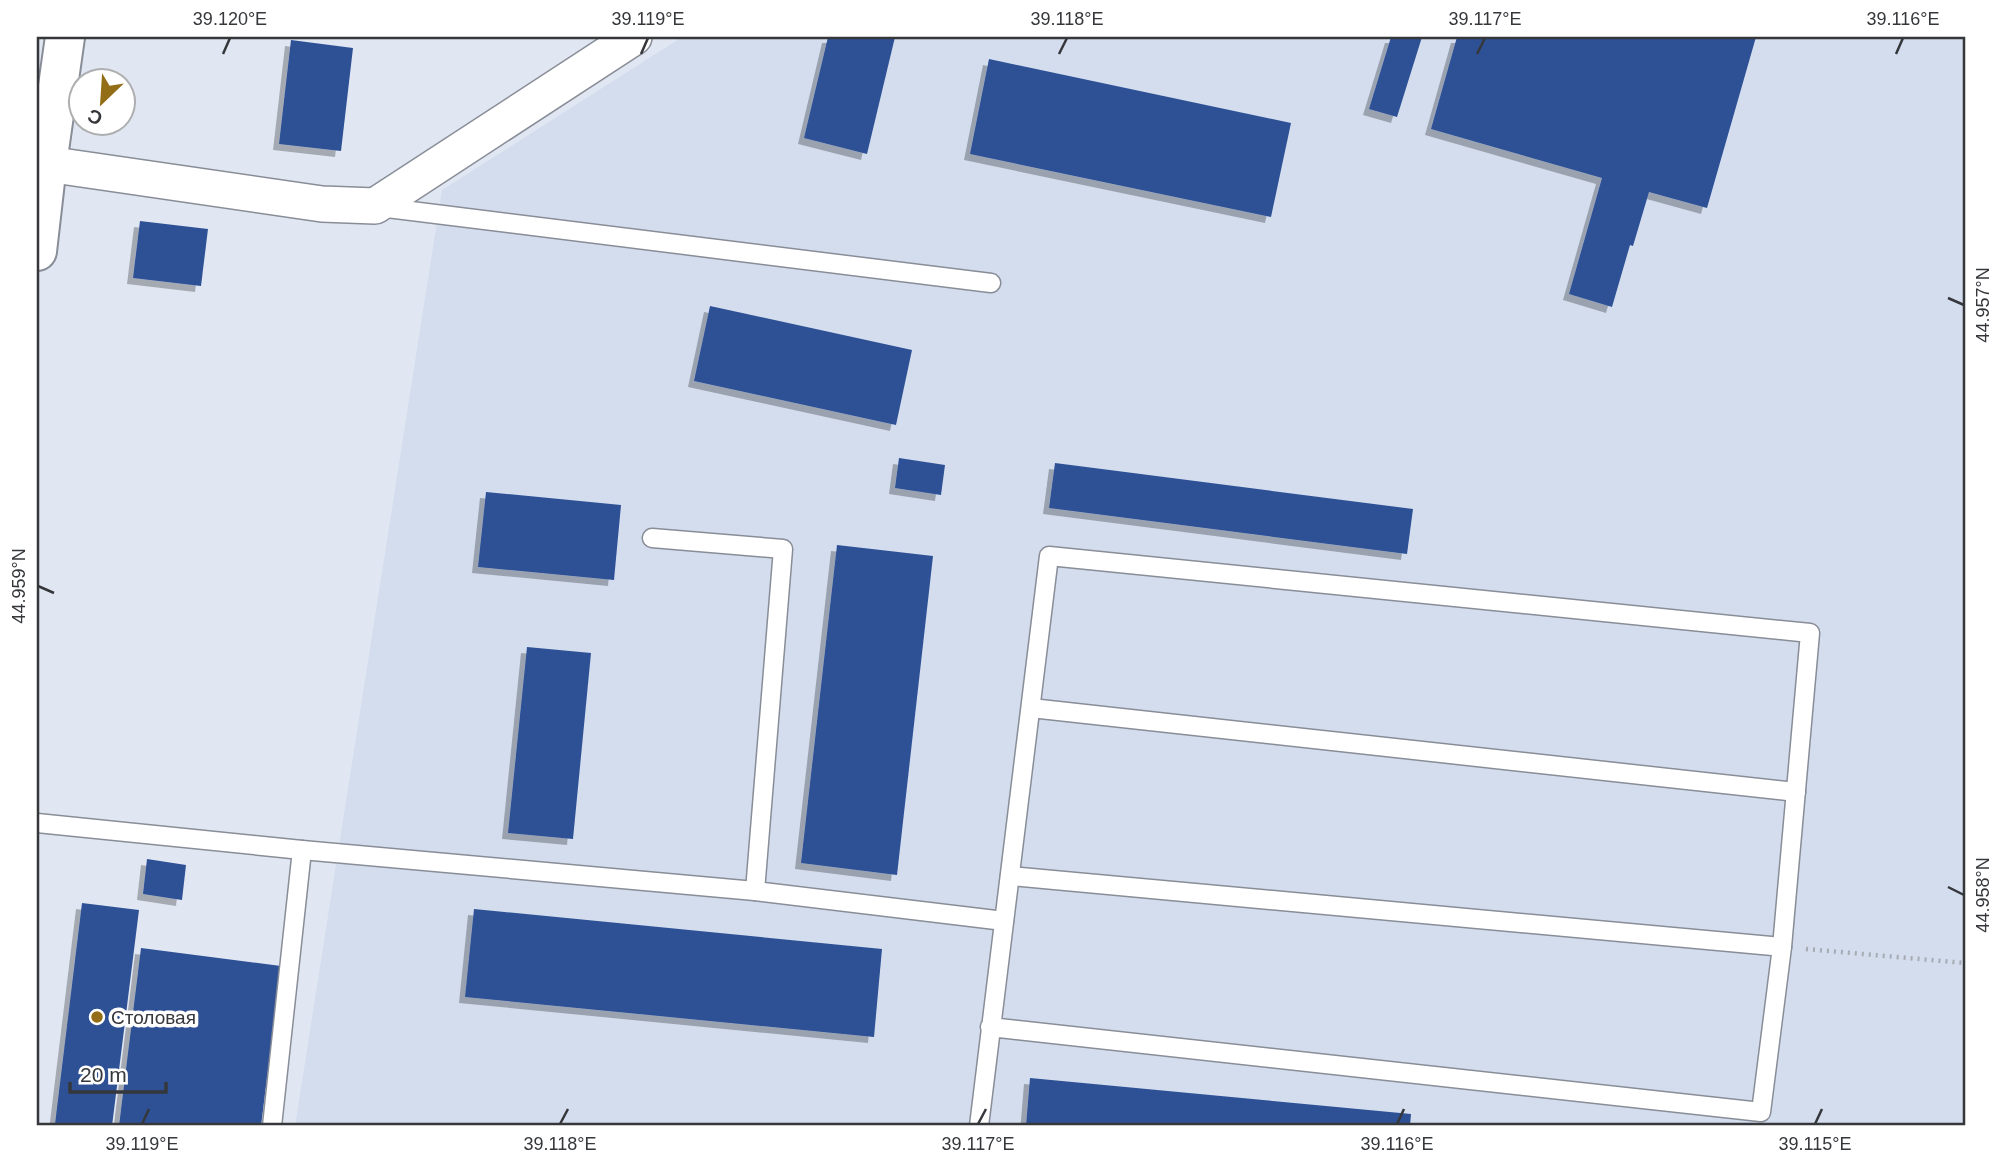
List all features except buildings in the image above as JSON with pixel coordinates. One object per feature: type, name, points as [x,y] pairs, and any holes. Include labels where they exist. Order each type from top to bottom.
[{"type":"highway","points":[[37,251],[65,37]]},
{"type":"street","points":[[47,164],[322,204],[375,206],[634,37]]},
{"type":"lane","points":[[375,206],[991,283]]},
{"type":"lane","points":[[652,538],[783,549],[755,891]]},
{"type":"lane","points":[[979,1126],[990,1027],[1049,556],[1810,633],[1782,947],[1761,1112],[990,1027]]},
{"type":"lane","points":[[1031,708],[1796,792]]},
{"type":"lane","points":[[37,823],[755,891],[1004,921]]},
{"type":"lane","points":[[272,1126],[302,850]]},
{"type":"lane","points":[[1010,876],[1782,947]]},
{"type":"path","points":[[1782,947],[1965,963]]},
{"type":"shaded area","points":[[682,37],[1965,37],[1965,1126],[295,1126],[442,190]]},
{"type":"place","name":"Столовая","points":[[97,1017]]}]
